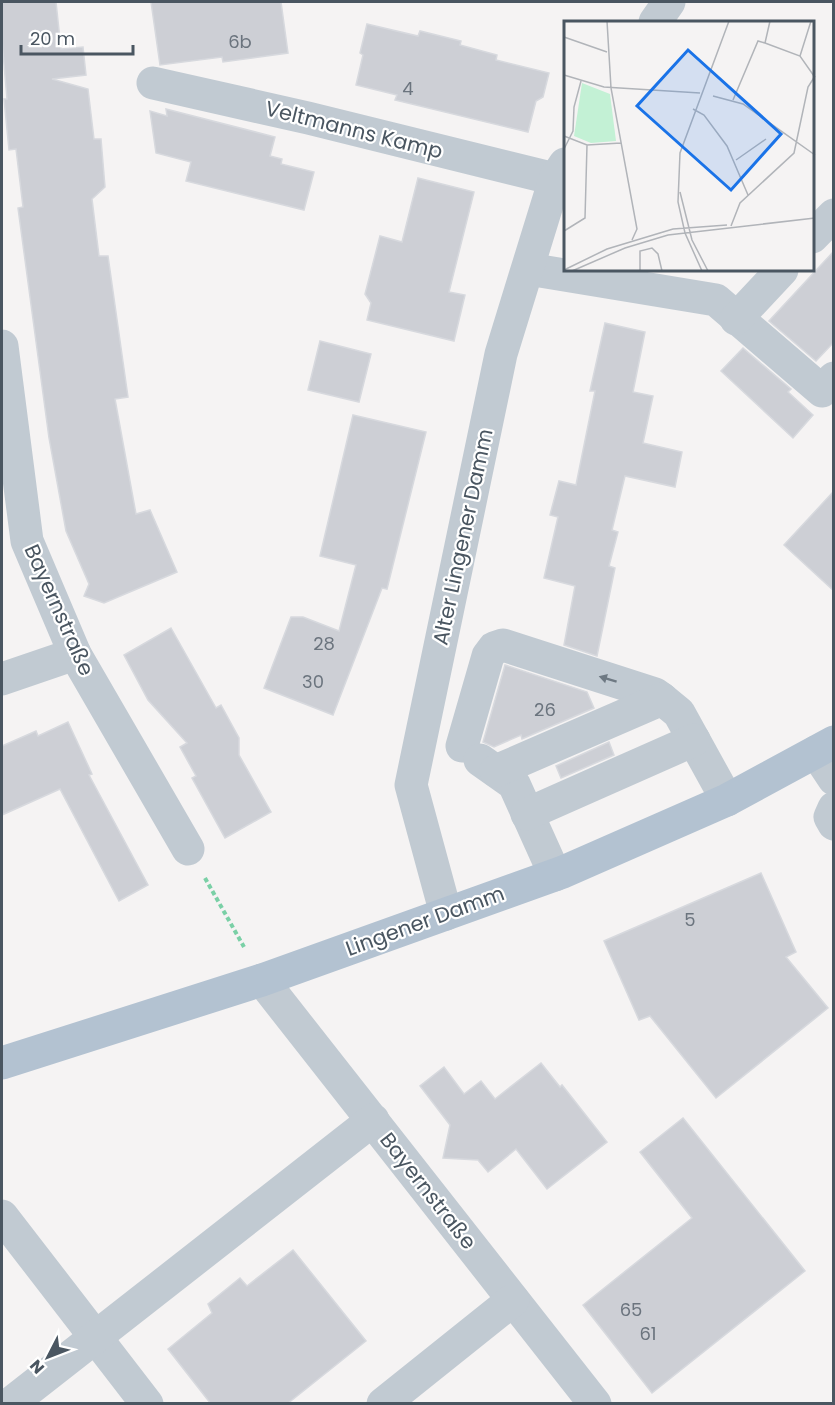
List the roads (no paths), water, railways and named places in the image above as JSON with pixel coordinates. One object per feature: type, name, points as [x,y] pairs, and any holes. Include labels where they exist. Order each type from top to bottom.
[{"type":"main road","name":"Lingener Damm","points":[[2,1064],[262,980],[555,875],[727,800],[825,747]]},
{"type":"street","points":[[656,21],[669,2]]},
{"type":"street","name":"Veltmanns Kamp","points":[[153,82],[560,172]]},
{"type":"street","name":"Alter Lingener Damm","points":[[446,914],[411,785],[501,354],[560,172]]},
{"type":"street","points":[[814,236],[834,215]]},
{"type":"street","points":[[528,269],[716,300],[822,391],[834,378]]},
{"type":"street","points":[[736,319],[780,272]]},
{"type":"street","name":"Bayernstraße","points":[[2,346],[27,541],[75,654],[188,849]]},
{"type":"street","points":[[462,746],[488,656],[494,648],[502,645],[655,694],[680,719],[727,800]]},
{"type":"street","points":[[2,679],[75,654]]},
{"type":"street","points":[[514,791],[680,719]]},
{"type":"street","points":[[514,791],[680,719]]},
{"type":"street","points":[[422,732],[462,746],[514,791],[555,875]]},
{"type":"street","points":[[825,747],[834,779]]},
{"type":"street","points":[[834,807],[830,817],[834,824]]},
{"type":"street","name":"Bayernstraße","points":[[262,980],[595,1404]]},
{"type":"street","points":[[10,1404],[373,1120]]},
{"type":"street","points":[[2,1216],[147,1404]]},
{"type":"street","points":[[383,1404],[513,1300]]}]
